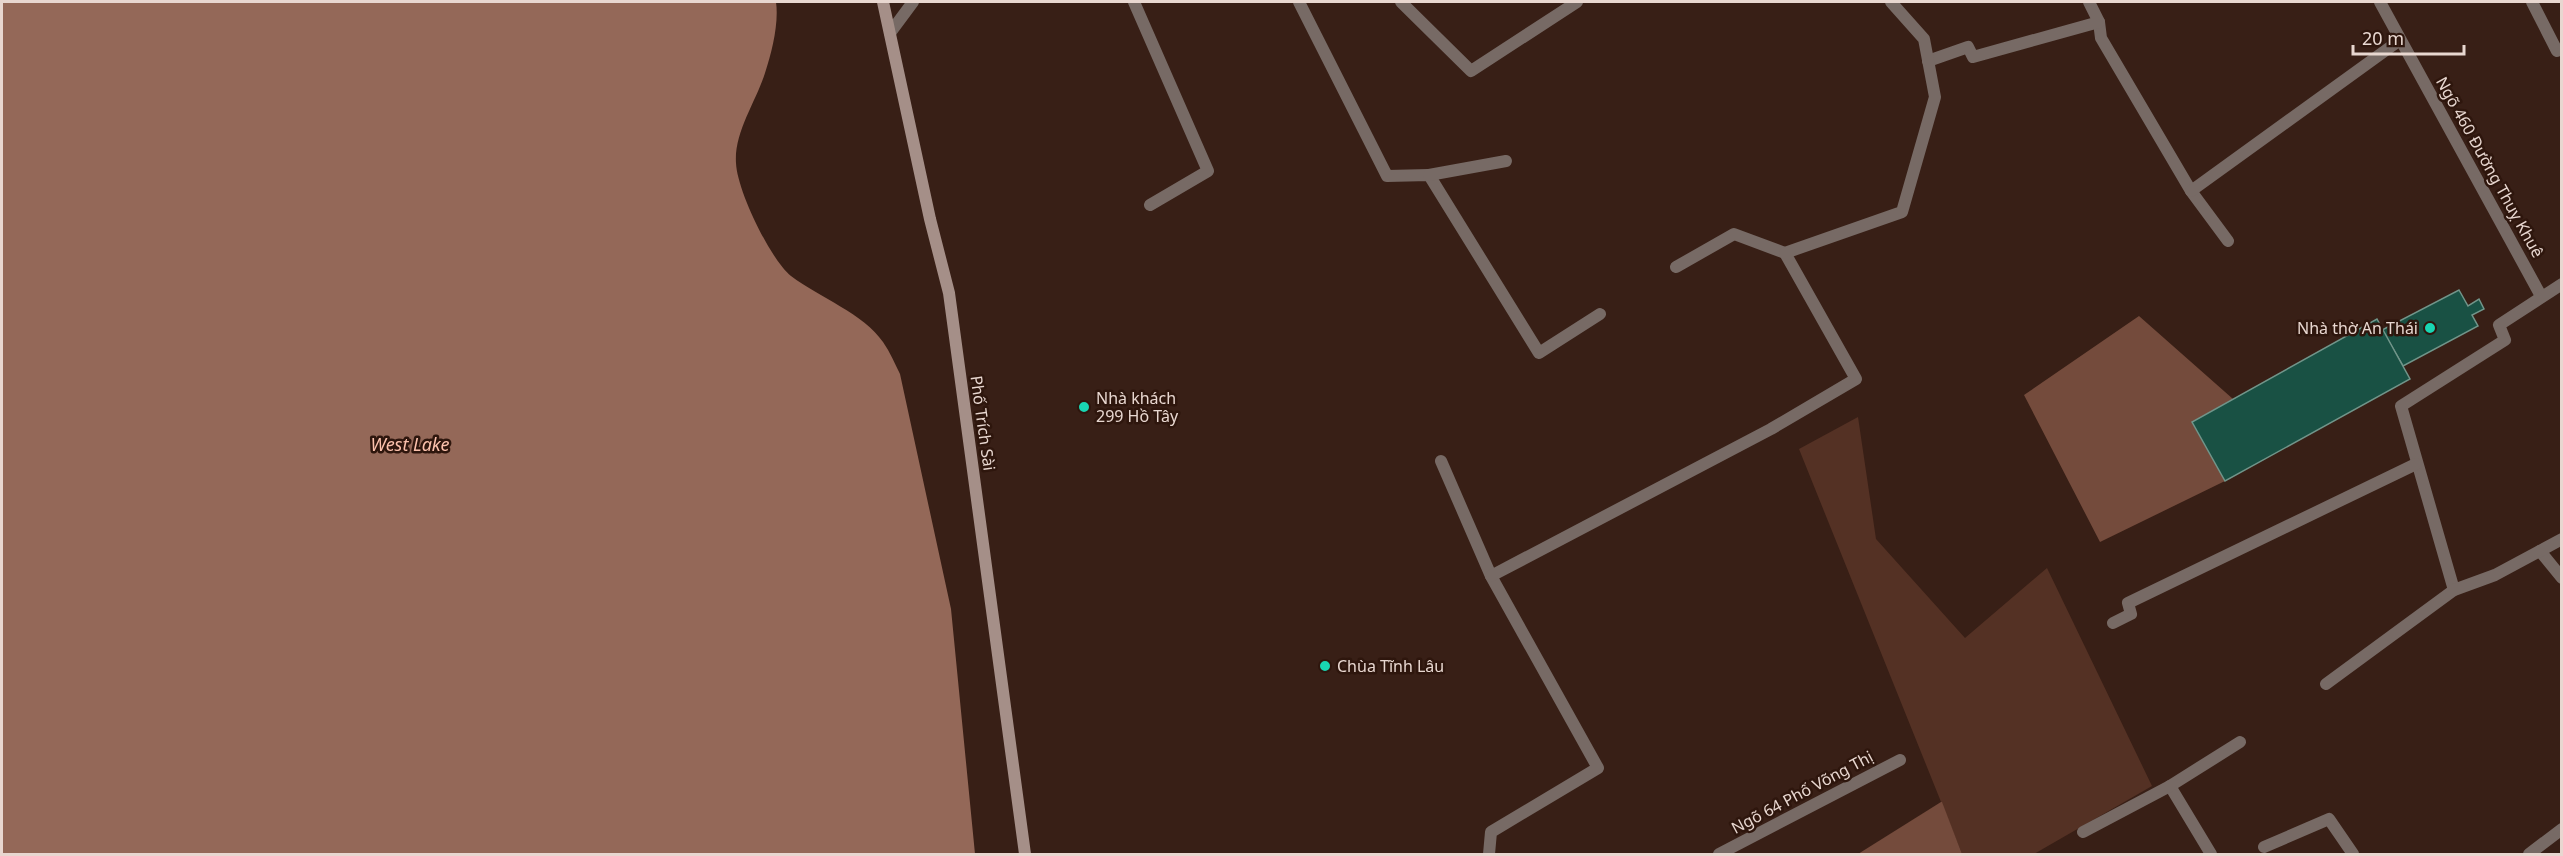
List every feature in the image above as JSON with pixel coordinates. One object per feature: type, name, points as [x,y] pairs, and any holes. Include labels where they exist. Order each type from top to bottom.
[{"type":"street","name":"Phố Trích Sài","points":[[883,2],[930,219],[949,293],[1025,855]]},
{"type":"street","points":[[890,33],[913,2]]},
{"type":"street","points":[[1134,2],[1208,171],[1150,205]]},
{"type":"street","points":[[1299,2],[1387,176],[1429,175],[1506,161]]},
{"type":"street","points":[[1401,2],[1471,70],[1577,2]]},
{"type":"street","points":[[1676,267],[1734,234],[1785,253],[1902,212],[1935,97],[1924,39],[1891,2]]},
{"type":"street","points":[[2089,2],[2099,22],[2101,38],[2191,190],[2228,241]]},
{"type":"street","name":"Ngõ 460 Đường Thuỵ Khuê","points":[[2380,2],[2541,296]]},
{"type":"street","points":[[2532,2],[2557,51]]},
{"type":"street","points":[[1928,61],[1968,47],[1973,57],[2099,22]]},
{"type":"street","points":[[2191,190],[2400,40]]},
{"type":"street","points":[[1429,175],[1539,353],[1600,314]]},
{"type":"street","points":[[1491,576],[1771,429],[1856,379],[1785,253]]},
{"type":"street","points":[[2454,590],[2401,406],[2505,340],[2499,325],[2562,284]]},
{"type":"street","points":[[1442,461],[1491,576],[1598,768],[1491,832],[1489,855]]},
{"type":"street","points":[[2113,623],[2131,614],[2128,603],[2416,464]]},
{"type":"street","points":[[2326,684],[2454,590],[2495,575],[2562,539]]},
{"type":"street","points":[[2540,550],[2562,578]]},
{"type":"street","points":[[2083,832],[2170,786],[2240,742]]},
{"type":"street","name":"Ngõ 64 Phố Võng Thị","points":[[1719,855],[1900,760]]},
{"type":"street","points":[[2170,786],[2211,855]]},
{"type":"street","points":[[2264,847],[2329,819],[2353,855]]},
{"type":"street","points":[[2529,855],[2562,829]]},
{"type":"shaded area","points":[[2139,316],[2233,399],[2192,423],[2225,481],[2100,542],[2024,395]]},
{"type":"shaded area","points":[[1858,417],[1876,539],[1965,638],[2047,568],[2152,786],[2034,854],[1962,854],[1799,449]]},
{"type":"shaded area","points":[[1941,802],[1962,854],[1858,854]]},
{"type":"water","name":"West Lake","points":[[2,2],[776,2],[776,28],[770,56],[738,140],[736,163],[738,175],[756,223],[783,267],[802,284],[853,314],[875,332],[886,346],[900,374],[951,609],[975,854],[2,854]]},
{"type":"building","name":"Nhà thờ An Thái","points":[[2459,290],[2468,306],[2479,299],[2484,309],[2472,315],[2478,326],[2403,366],[2382,330]]},
{"type":"building","points":[[2377,319],[2410,379],[2225,481],[2192,422]]},
{"type":"place","name":"Nhà thờ An Thái","points":[[2430,328]]},
{"type":"place","name":"Nhà khách 299 Hồ Tây","points":[[1084,407]]},
{"type":"place","name":"Chùa Tĩnh Lâu","points":[[1325,666]]}]
